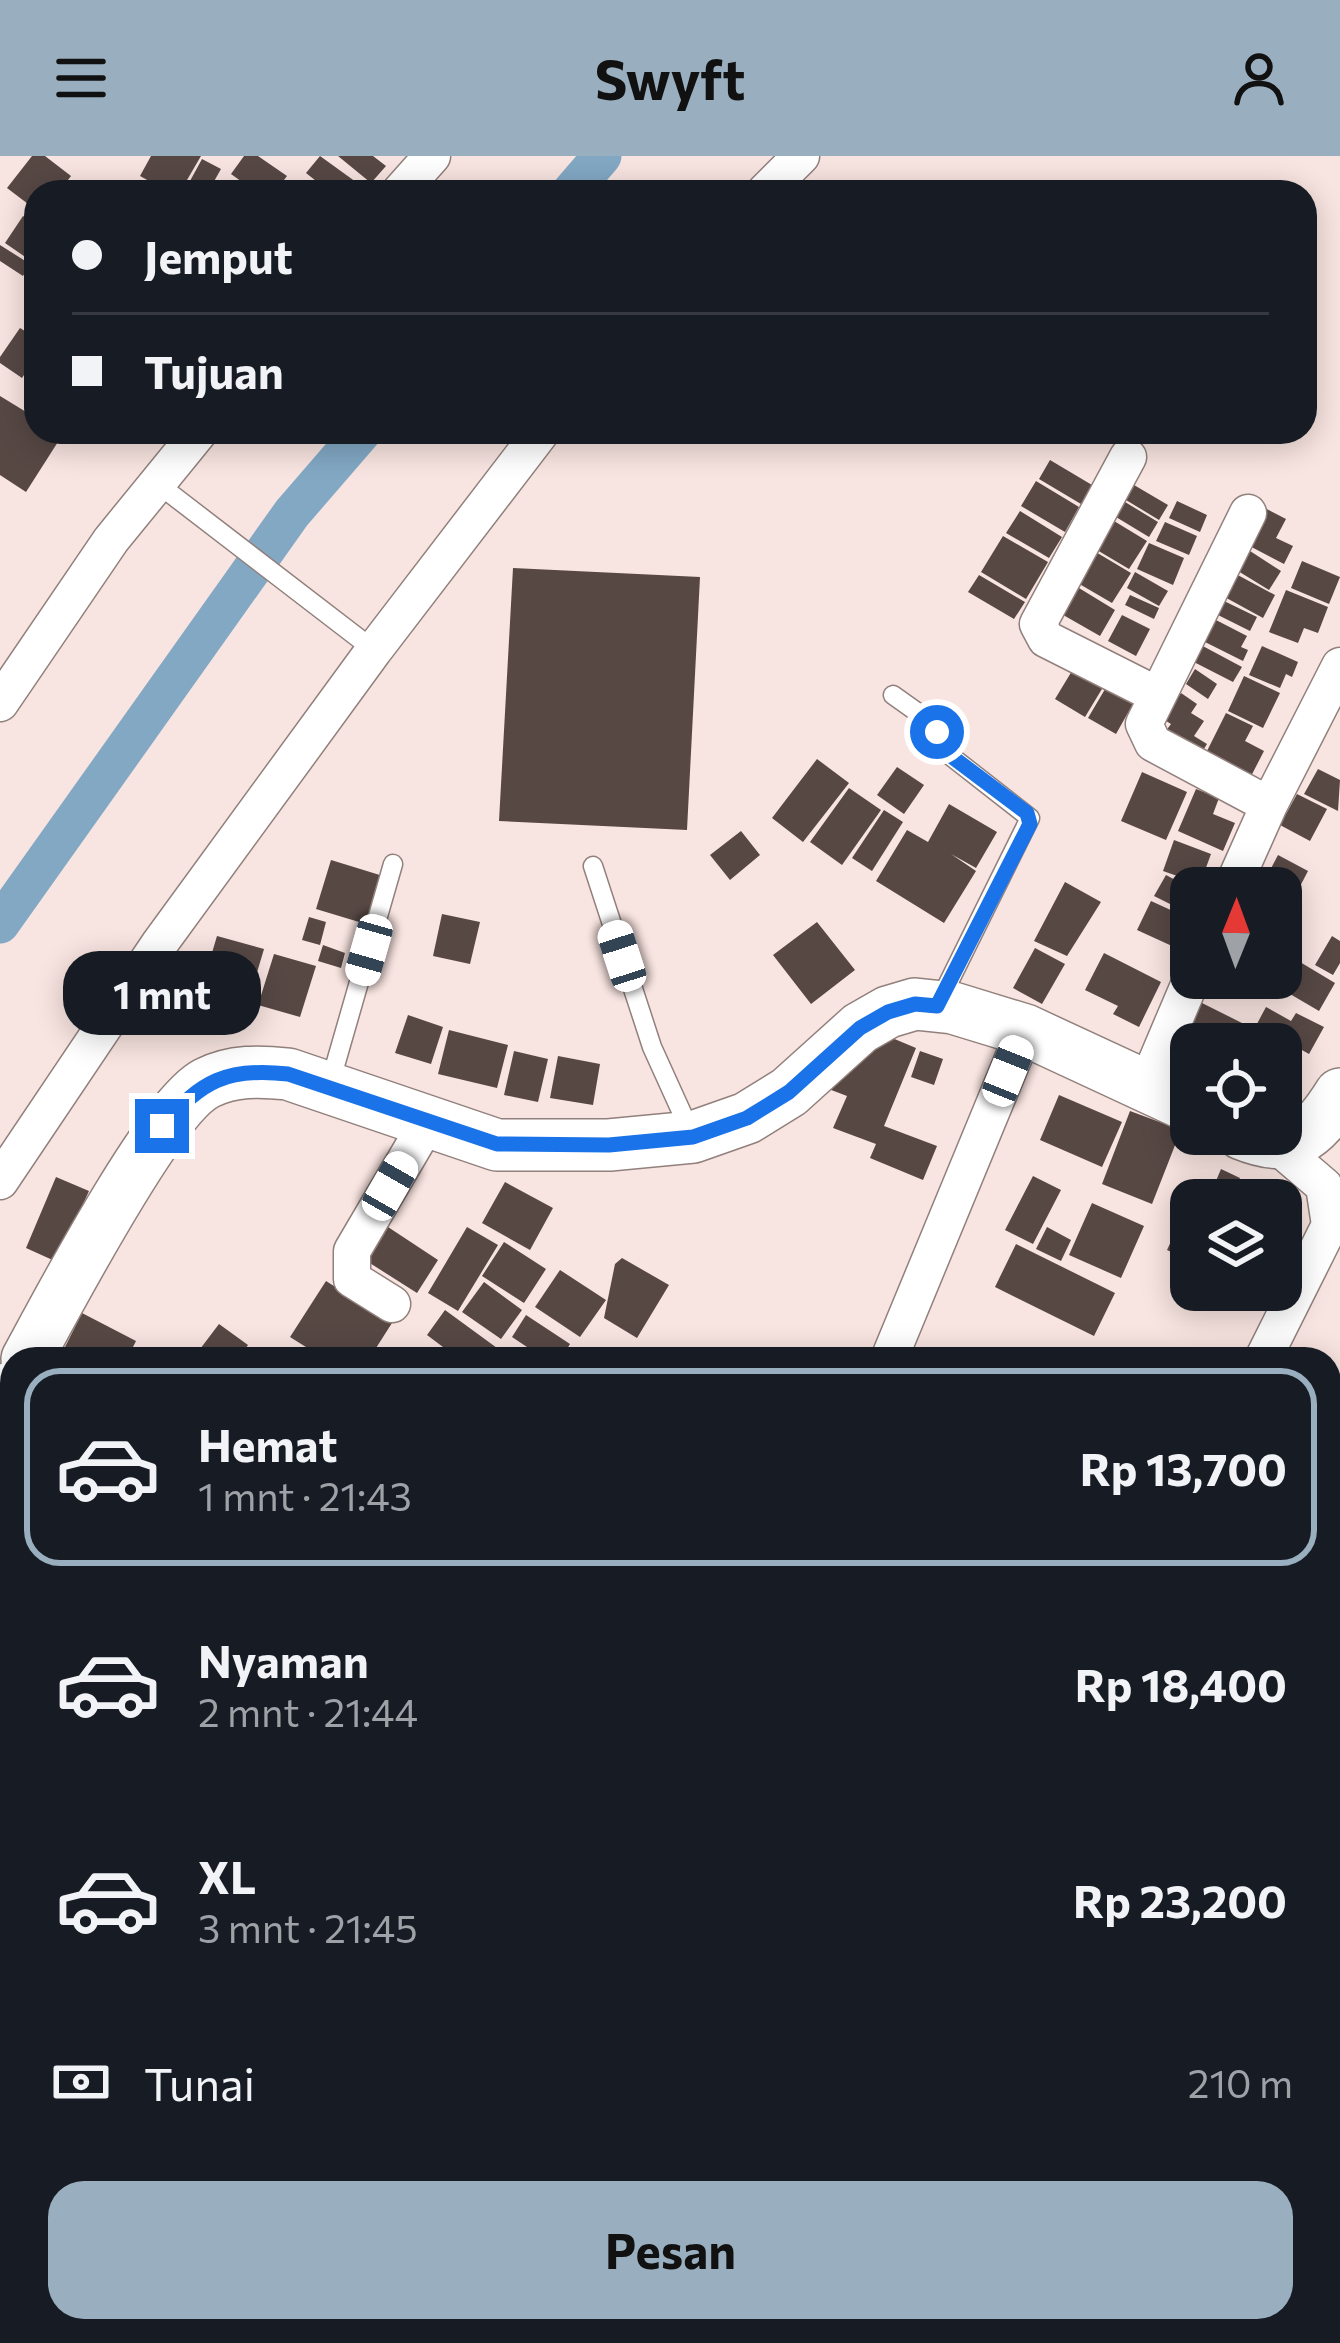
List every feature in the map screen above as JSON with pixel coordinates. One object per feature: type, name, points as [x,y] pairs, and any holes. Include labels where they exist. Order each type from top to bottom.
[{"type":"street","points":[[411,180],[432,156]]},
{"type":"street","points":[[777,180],[801,156]]},
{"type":"street","points":[[0,703],[111,540],[190,444]]},
{"type":"street","points":[[0,1181],[160,943],[532,444]]},
{"type":"street","points":[[1128,457],[1038,624],[1046,639],[1157,695]]},
{"type":"street","points":[[1249,513],[1144,718],[1148,738],[1269,805]]},
{"type":"street","points":[[1241,867],[1340,665]]},
{"type":"street","points":[[34,1347],[162,1126],[204,1084],[256,1070],[288,1074],[497,1144],[609,1145],[693,1137],[747,1118],[789,1092],[860,1028],[915,1004],[1025,1030],[1169,1095],[1188,999]]},
{"type":"street","points":[[894,1347],[1025,1030]]},
{"type":"street","points":[[1302,1136],[1323,1122],[1340,1094]]},
{"type":"street","points":[[392,1304],[352,1279],[352,1251],[429,1120]]},
{"type":"street","points":[[1269,1347],[1330,1226],[1324,1186],[1281,1155]]},
{"type":"lane","points":[[158,484],[374,650]]},
{"type":"lane","points":[[893,695],[931,722],[943,750],[1030,818],[937,1006]]},
{"type":"lane","points":[[328,1088],[393,864]]},
{"type":"lane","points":[[593,866],[652,1046],[693,1137]]},
{"type":"building","points":[[32,156],[45,156],[71,176],[68,180],[24,180],[24,201],[7,188]]},
{"type":"building","points":[[151,156],[201,156],[187,180],[140,176]]},
{"type":"building","points":[[244,156],[258,156],[287,176],[284,180],[239,180],[231,174]]},
{"type":"building","points":[[320,156],[353,180],[315,180],[306,173]]},
{"type":"building","points":[[338,156],[373,156],[386,166],[374,180]]},
{"type":"building","points":[[202,159],[221,169],[215,180],[191,180]]},
{"type":"building","points":[[23,216],[24,217],[24,256],[5,243]]},
{"type":"building","points":[[0,245],[24,260],[23,276],[0,261]]},
{"type":"building","points":[[20,328],[24,330],[22,378],[0,363]]},
{"type":"building","points":[[0,396],[24,411],[24,444],[57,444],[26,492],[0,475]]},
{"type":"building","points":[[1050,460],[1092,485],[1081,504],[1039,479]]},
{"type":"building","points":[[1036,481],[1079,507],[1065,532],[1021,506]]},
{"type":"building","points":[[1134,485],[1168,505],[1159,520],[1126,500]]},
{"type":"building","points":[[1177,501],[1207,515],[1200,532],[1169,518]]},
{"type":"building","points":[[1125,502],[1158,522],[1149,537],[1116,517]]},
{"type":"building","points":[[1261,506],[1286,519],[1276,538],[1293,546],[1284,564],[1242,542]]},
{"type":"building","points":[[1020,511],[1062,537],[1049,558],[1006,533]]},
{"type":"building","points":[[1114,521],[1147,541],[1129,569],[1097,550]]},
{"type":"building","points":[[1165,522],[1197,536],[1189,555],[1156,541]]},
{"type":"building","points":[[1003,536],[1048,562],[1026,599],[981,572]]},
{"type":"building","points":[[1149,543],[1184,558],[1173,585],[1137,569]]},
{"type":"building","points":[[1094,551],[1131,573],[1112,603],[1076,582]]},
{"type":"building","points":[[1250,551],[1281,571],[1269,590],[1238,571]]},
{"type":"building","points":[[1302,561],[1340,577],[1329,604],[1291,588]]},
{"type":"building","points":[[513,568],[700,577],[687,830],[499,821]]},
{"type":"building","points":[[1135,572],[1168,591],[1159,606],[1127,588]]},
{"type":"building","points":[[1234,573],[1275,595],[1263,618],[1221,595]]},
{"type":"building","points":[[979,575],[1025,602],[1014,619],[968,592]]},
{"type":"building","points":[[1074,585],[1115,610],[1100,636],[1058,612]]},
{"type":"building","points":[[1286,590],[1328,607],[1318,633],[1304,628],[1298,643],[1269,632]]},
{"type":"building","points":[[1130,595],[1159,608],[1154,619],[1125,605]]},
{"type":"building","points":[[1224,601],[1257,617],[1250,631],[1218,615]]},
{"type":"building","points":[[1122,615],[1150,629],[1136,656],[1108,641]]},
{"type":"building","points":[[1216,620],[1247,636],[1241,647],[1248,650],[1243,661],[1205,642]]},
{"type":"building","points":[[1199,644],[1242,667],[1233,682],[1190,660]]},
{"type":"building","points":[[1262,646],[1298,662],[1292,677],[1286,674],[1280,688],[1249,675]]},
{"type":"building","points":[[1078,661],[1108,679],[1085,717],[1055,699]]},
{"type":"building","points":[[1195,669],[1217,684],[1208,699],[1186,684]]},
{"type":"building","points":[[1244,676],[1280,693],[1263,728],[1228,711]]},
{"type":"building","points":[[1111,679],[1138,695],[1116,734],[1088,718]]},
{"type":"building","points":[[1181,693],[1197,704],[1191,713],[1204,721],[1194,736],[1207,744],[1197,760],[1162,736],[1171,724],[1163,719]]},
{"type":"building","points":[[1226,713],[1253,726],[1245,741],[1264,751],[1247,784],[1202,761]]},
{"type":"building","points":[[817,759],[849,783],[803,842],[772,818]]},
{"type":"building","points":[[897,767],[924,785],[904,814],[877,795]]},
{"type":"building","points":[[1318,769],[1340,780],[1338,811],[1304,794]]},
{"type":"building","points":[[1142,772],[1187,792],[1166,840],[1121,821]]},
{"type":"building","points":[[849,788],[881,810],[842,865],[810,842]]},
{"type":"building","points":[[1196,789],[1219,798],[1213,814],[1235,823],[1223,851],[1178,831]]},
{"type":"building","points":[[1297,794],[1327,809],[1310,841],[1280,825]]},
{"type":"building","points":[[949,804],[997,832],[976,868],[951,854],[976,871],[944,923],[876,881],[907,830],[928,842]]},
{"type":"building","points":[[884,810],[903,822],[872,871],[852,858]]},
{"type":"building","points":[[741,831],[760,855],[730,880],[710,855]]},
{"type":"building","points":[[1174,840],[1211,854],[1206,867],[1163,871]]},
{"type":"building","points":[[1278,855],[1300,867],[1272,867]]},
{"type":"building","points":[[331,860],[383,876],[369,925],[316,909]]},
{"type":"building","points":[[1166,875],[1170,877],[1170,904],[1154,896]]},
{"type":"building","points":[[1065,882],[1101,902],[1067,956],[1034,941]]},
{"type":"building","points":[[1151,901],[1170,910],[1170,945],[1137,930]]},
{"type":"building","points":[[442,914],[480,922],[470,964],[433,956]]},
{"type":"building","points":[[309,917],[326,922],[320,945],[302,940]]},
{"type":"building","points":[[817,922],[855,970],[811,1004],[773,955]]},
{"type":"building","points":[[217,936],[264,949],[247,1006],[200,993]]},
{"type":"building","points":[[1332,936],[1340,941],[1340,963],[1333,975],[1315,965]]},
{"type":"building","points":[[323,945],[345,953],[341,968],[318,961]]},
{"type":"building","points":[[1035,948],[1065,964],[1042,1004],[1013,988]]},
{"type":"building","points":[[1104,953],[1161,982],[1139,1027],[1113,1014],[1118,1006],[1085,990]]},
{"type":"building","points":[[274,954],[316,966],[300,1017],[258,1005]]},
{"type":"building","points":[[1302,963],[1335,983],[1319,1011],[1299,999]]},
{"type":"building","points":[[1200,1002],[1242,1023],[1190,1023]]},
{"type":"building","points":[[1266,1007],[1291,1021],[1296,1013],[1324,1027],[1309,1054],[1302,1050],[1302,1023],[1257,1023]]},
{"type":"building","points":[[408,1015],[443,1027],[431,1064],[395,1053]]},
{"type":"building","points":[[449,1030],[508,1045],[497,1088],[438,1074]]},
{"type":"building","points":[[873,1030],[916,1048],[884,1126],[937,1146],[923,1180],[870,1158],[876,1144],[833,1128],[847,1096],[826,1088]]},
{"type":"building","points":[[514,1051],[548,1059],[538,1102],[504,1095]]},
{"type":"building","points":[[920,1051],[943,1059],[934,1085],[911,1077]]},
{"type":"building","points":[[558,1056],[600,1064],[593,1105],[550,1098]]},
{"type":"building","points":[[1059,1095],[1122,1122],[1102,1167],[1040,1140]]},
{"type":"building","points":[[1130,1111],[1170,1126],[1171,1155],[1152,1204],[1102,1184]]},
{"type":"building","points":[[1221,1169],[1240,1178],[1240,1179],[1217,1179]]},
{"type":"building","points":[[1033,1176],[1061,1190],[1033,1244],[1005,1230]]},
{"type":"building","points":[[56,1177],[89,1191],[57,1262],[26,1248]]},
{"type":"building","points":[[505,1182],[553,1208],[530,1250],[482,1223]]},
{"type":"building","points":[[1092,1203],[1144,1226],[1121,1278],[1069,1255]]},
{"type":"building","points":[[388,1227],[438,1260],[417,1293],[365,1260]]},
{"type":"building","points":[[467,1227],[498,1245],[458,1311],[428,1293]]},
{"type":"building","points":[[1047,1227],[1071,1240],[1061,1261],[1036,1249]]},
{"type":"building","points":[[504,1242],[546,1269],[524,1303],[482,1276]]},
{"type":"building","points":[[1016,1244],[1115,1293],[1094,1336],[995,1287]]},
{"type":"building","points":[[622,1258],[669,1285],[637,1338],[604,1318],[615,1264]]},
{"type":"building","points":[[560,1270],[606,1300],[580,1337],[535,1307]]},
{"type":"building","points":[[326,1281],[392,1323],[377,1347],[306,1347],[290,1337]]},
{"type":"building","points":[[484,1282],[522,1310],[501,1339],[462,1312]]},
{"type":"building","points":[[445,1310],[496,1347],[443,1347],[427,1335]]},
{"type":"building","points":[[82,1313],[136,1341],[133,1347],[65,1347]]},
{"type":"building","points":[[526,1315],[570,1344],[527,1347],[512,1337]]},
{"type":"building","points":[[219,1324],[248,1345],[247,1347],[202,1347]]},
{"type":"waterway","points":[[581,180],[602,156]]},
{"type":"waterway","points":[[0,924],[292,513],[352,444]]},
{"type":"route","points":[[162,1126],[204,1084],[256,1070],[288,1074],[497,1144],[609,1145],[693,1137],[747,1118],[789,1092],[860,1028],[915,1004],[937,1006],[1030,824],[1027,813],[943,750],[937,732]]}]
